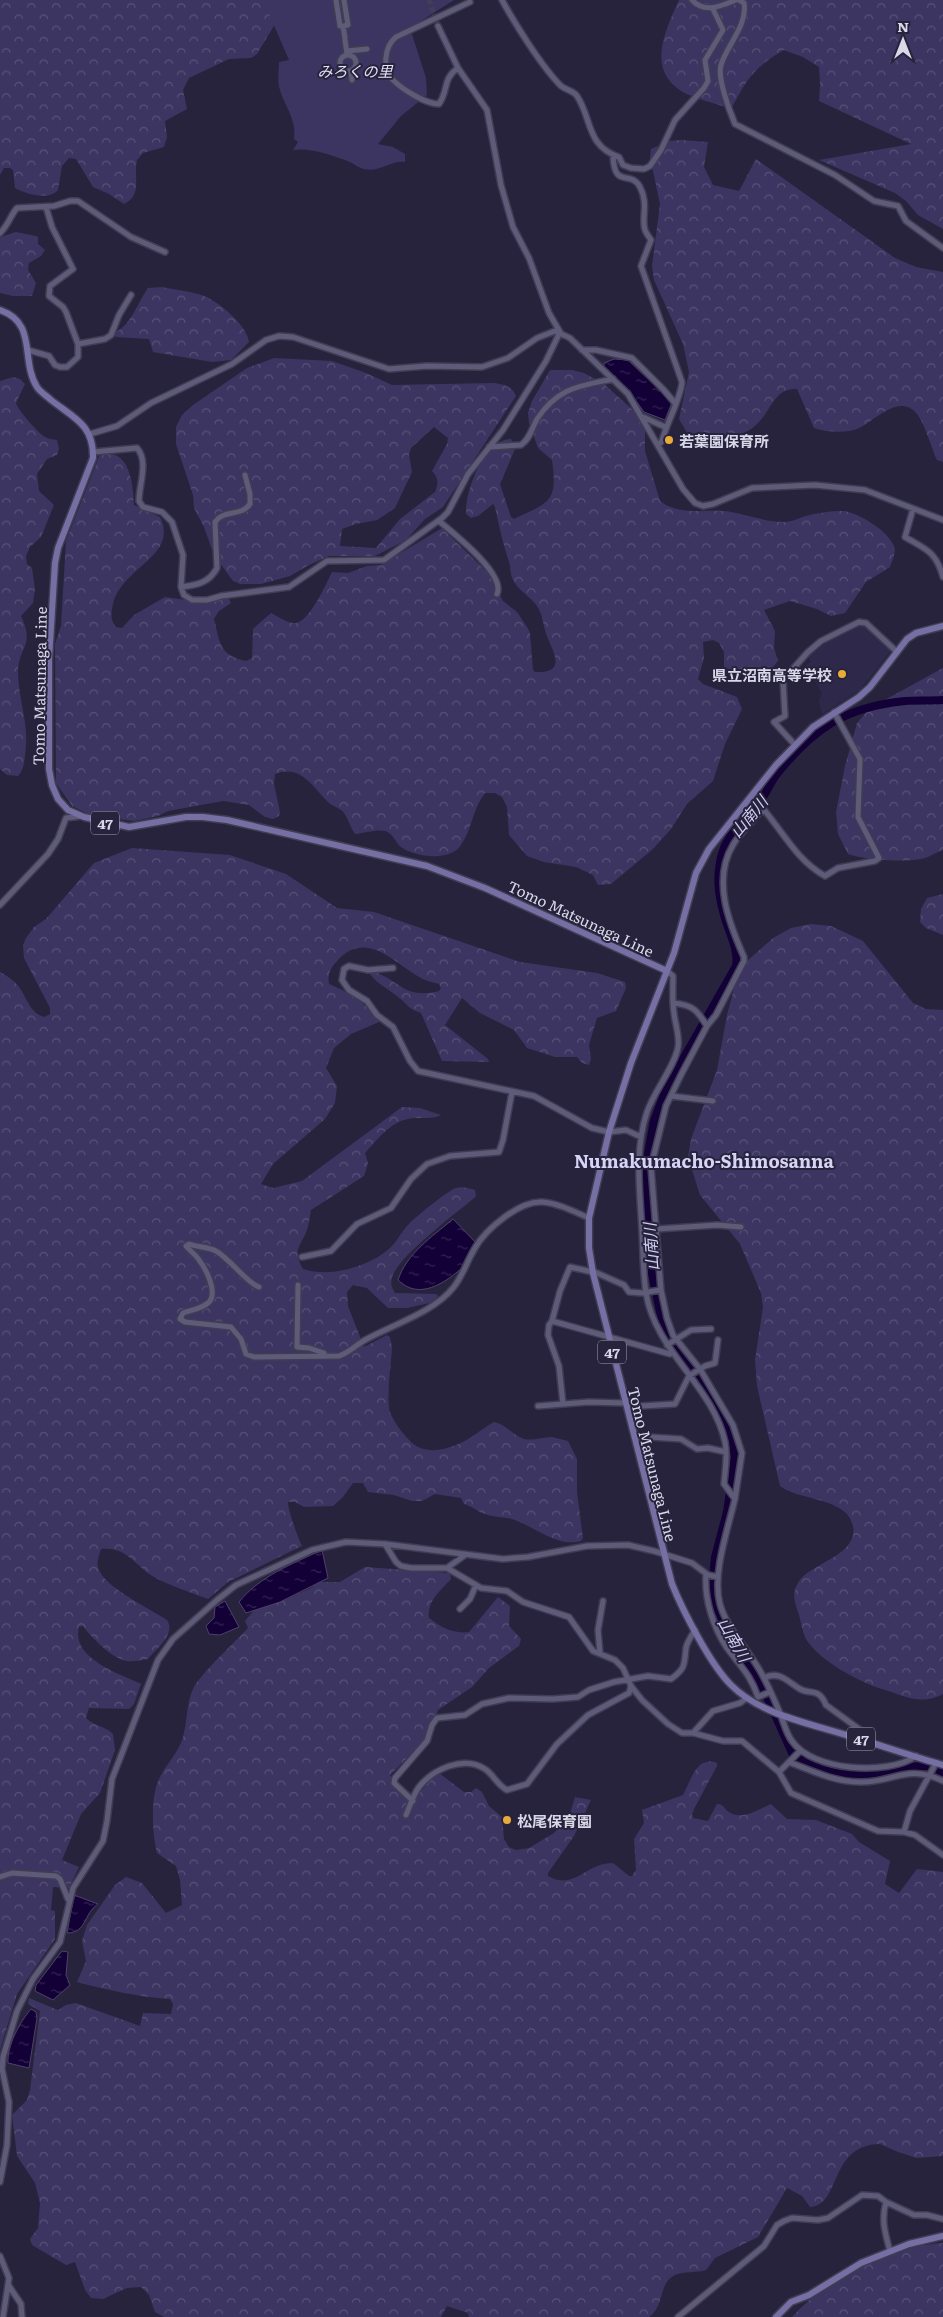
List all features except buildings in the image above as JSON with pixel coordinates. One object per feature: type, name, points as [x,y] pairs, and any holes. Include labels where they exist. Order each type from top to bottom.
[{"type":"main road","points":[[0,310],[10,313],[22,326],[28,350],[31,376],[38,389],[79,420],[90,434]]},
{"type":"main road","name":"Tomo Matsunaga Line","points":[[90,434],[92,458],[58,548],[55,563],[49,659],[49,769],[52,786],[58,799],[68,810],[82,816],[129,827],[186,817],[211,818],[427,866],[485,888],[668,972],[631,1062],[609,1132],[589,1218],[589,1248],[593,1272],[663,1554],[679,1601],[720,1672],[731,1685],[747,1698],[780,1714],[938,1764]]},
{"type":"main road","points":[[668,972],[696,873],[708,849],[742,813],[776,765],[813,727],[835,714],[870,687],[896,651],[916,633],[943,626]]},
{"type":"main road","points":[[776,2317],[792,2302],[809,2295],[861,2263],[890,2251],[943,2236]]},
{"type":"street","points":[[336,0],[340,26],[343,26],[347,53]]},
{"type":"street","points":[[343,26],[348,25],[344,0]]},
{"type":"street","points":[[502,0],[511,17],[562,87],[577,95],[594,138],[613,155],[619,157],[622,165],[644,169],[650,166],[661,150],[675,120],[708,81],[705,60],[722,30],[713,9]]},
{"type":"street","points":[[692,0],[698,5],[713,9],[736,0]]},
{"type":"street","points":[[740,0],[744,4],[744,14],[720,66],[721,77],[735,124],[835,175],[874,202],[898,206],[906,221],[943,248]]},
{"type":"street","points":[[458,68],[449,75],[443,98],[439,104],[430,104],[392,80],[387,69],[386,53],[390,42],[396,37],[470,2]]},
{"type":"street","points":[[438,26],[458,68],[486,110],[501,185],[513,227],[529,258],[549,313],[560,332],[614,379],[628,394],[689,498],[703,506],[752,488],[815,485],[865,490],[886,496],[913,509],[943,520]]},
{"type":"street","points":[[351,71],[344,70],[340,63],[342,58],[347,53],[367,49]]},
{"type":"street","points":[[347,53],[354,56],[357,61],[356,66],[351,71]]},
{"type":"street","points":[[351,71],[352,80]]},
{"type":"street","points":[[613,155],[615,172],[618,176],[635,181],[640,187],[646,206],[644,228],[651,240],[641,266],[682,382],[681,392],[674,403],[662,441],[658,445]]},
{"type":"street","points":[[0,232],[17,208],[46,207],[78,201],[131,237],[165,252]]},
{"type":"street","points":[[28,350],[49,356],[55,365],[67,367],[78,357],[78,344],[66,312],[49,296],[50,286],[73,269],[52,227],[46,207]]},
{"type":"street","points":[[78,344],[105,339],[111,335],[122,308],[131,295]]},
{"type":"street","points":[[90,434],[117,426],[151,403],[232,364],[266,340],[279,336],[293,337],[389,368],[428,366],[482,367],[508,358],[537,338],[555,331],[560,332]]},
{"type":"street","points":[[93,452],[137,448],[139,450],[143,465],[139,501],[142,507],[162,512],[172,522],[183,555],[181,587],[184,596],[192,600],[207,600],[226,595],[289,587],[327,561],[384,560],[439,521],[448,512],[468,474],[503,430],[546,361],[560,332]]},
{"type":"street","points":[[582,350],[596,350],[632,358],[664,389],[674,403]]},
{"type":"street","points":[[488,447],[521,445],[540,416],[555,399],[582,384],[614,379]]},
{"type":"street","points":[[642,416],[665,427]]},
{"type":"street","points":[[181,587],[198,585],[207,580],[217,568],[215,522],[218,517],[243,512],[250,504],[249,488],[245,475]]},
{"type":"street","points":[[913,509],[904,537],[934,554],[943,577]]},
{"type":"street","points":[[439,521],[491,571],[498,584],[497,594]]},
{"type":"street","points":[[795,745],[774,722],[785,716],[783,680],[808,652],[821,641],[859,622],[866,623],[896,651]]},
{"type":"street","points":[[735,1498],[724,1484],[725,1441],[710,1408],[691,1375],[672,1351],[672,1342],[660,1290],[652,1167],[656,1141],[671,1096],[707,1025],[716,1015],[744,961],[732,930],[723,886],[732,846],[752,820],[760,812],[764,812],[791,843],[794,851],[806,860],[814,870],[824,876],[838,868],[875,861],[878,858],[858,817],[860,759],[835,714]]},
{"type":"street","points":[[742,813],[752,820]]},
{"type":"street","points":[[0,905],[48,854],[58,839],[66,818],[82,816]]},
{"type":"street","points":[[393,968],[368,970],[349,966],[344,969],[342,980],[349,990],[367,1001],[377,1015],[394,1027],[414,1068],[424,1072],[534,1096],[592,1128],[609,1132],[626,1130],[641,1136]]},
{"type":"street","points":[[668,972],[673,976],[673,1004],[679,1042],[678,1050],[654,1094],[641,1136],[638,1167],[647,1292],[650,1310],[672,1342],[699,1370],[733,1425],[742,1452],[735,1498],[717,1576],[720,1605],[764,1678],[791,1740],[799,1752],[834,1764],[864,1768],[909,1761],[916,1756]]},
{"type":"street","points":[[673,1004],[690,1006],[697,1011],[707,1025]]},
{"type":"street","points":[[302,1257],[331,1251],[357,1224],[391,1208],[411,1179],[427,1164],[450,1156],[499,1152],[512,1092]]},
{"type":"street","points":[[671,1096],[713,1101]]},
{"type":"street","points":[[259,1287],[253,1285],[238,1268],[214,1250],[189,1244],[186,1246],[198,1258],[208,1276],[212,1297],[210,1302],[201,1307],[183,1313],[180,1319],[185,1322],[231,1327],[241,1339],[246,1354],[254,1357],[332,1356],[345,1354],[363,1341],[440,1302],[461,1278],[480,1240],[499,1221],[524,1206],[533,1203],[552,1204],[589,1218]]},
{"type":"street","points":[[643,1230],[717,1225],[741,1228]]},
{"type":"street","points":[[563,1404],[558,1366],[548,1335],[549,1325],[552,1321],[560,1291],[570,1267],[593,1272],[624,1285],[629,1292],[660,1290]]},
{"type":"street","points":[[298,1285],[297,1347],[309,1348],[332,1356]]},
{"type":"street","points":[[552,1321],[670,1354],[672,1351]]},
{"type":"street","points":[[672,1342],[691,1330],[711,1329]]},
{"type":"street","points":[[538,1406],[563,1404],[626,1404],[641,1406],[675,1404],[691,1375],[715,1363],[718,1340]]},
{"type":"street","points":[[634,1436],[681,1439],[697,1449],[708,1448],[726,1452]]},
{"type":"street","points":[[0,2182],[5,2160],[9,2115],[9,2102],[1,2071],[3,2057],[17,2011],[33,1979],[60,1942],[68,1898],[79,1876],[103,1841],[112,1779],[158,1660],[169,1643],[216,1600],[236,1586],[304,1554],[346,1542],[385,1544],[465,1555],[515,1559],[611,1544],[628,1545],[692,1563],[707,1574],[717,1576]]},
{"type":"street","points":[[385,1544],[396,1562],[401,1566],[411,1568],[447,1568],[476,1585],[507,1591],[523,1602],[569,1618],[593,1651],[615,1660],[623,1668],[630,1683],[668,1724],[682,1733],[693,1733],[723,1741],[742,1741],[779,1772],[791,1793],[878,1831],[904,1832],[915,1835],[943,1854]]},
{"type":"street","points":[[447,1568],[465,1555]]},
{"type":"street","points":[[707,1574],[707,1600],[715,1624],[727,1647],[748,1673],[758,1697],[769,1692]]},
{"type":"street","points":[[460,1609],[470,1599],[476,1585]]},
{"type":"street","points":[[600,1654],[598,1630],[603,1601]]},
{"type":"street","points":[[413,1801],[397,1787],[394,1783],[395,1778],[427,1741],[432,1725],[437,1718],[464,1715],[482,1704],[509,1698],[553,1699],[578,1697],[589,1690],[614,1682],[630,1683],[648,1676],[671,1679],[679,1673],[686,1662],[686,1646],[695,1630]]},
{"type":"street","points":[[764,1678],[767,1676],[786,1677],[802,1690],[813,1691],[824,1699],[826,1705],[870,1738],[872,1743]]},
{"type":"street","points":[[406,1815],[417,1789],[428,1778],[443,1769],[458,1764],[471,1763],[484,1768],[507,1790],[524,1786],[569,1731],[598,1708],[628,1693],[630,1683]]},
{"type":"street","points":[[693,1733],[713,1711],[740,1703],[747,1698]]},
{"type":"street","points":[[779,1772],[799,1752]]},
{"type":"street","points":[[790,1761],[825,1776],[848,1782],[868,1782],[916,1772],[943,1781]]},
{"type":"street","points":[[904,1832],[910,1811],[938,1764]]},
{"type":"street","points":[[0,1877],[12,1874],[56,1876],[60,1879],[68,1898]]},
{"type":"street","points":[[678,2317],[764,2246],[777,2225],[792,2218],[818,2220],[828,2218],[862,2195],[878,2196],[886,2202],[914,2215],[927,2215],[943,2219]]},
{"type":"street","points":[[886,2202],[882,2215],[890,2251]]},
{"type":"street","points":[[0,2256],[7,2270],[9,2286],[3,2317]]},
{"type":"street","points":[[9,2286],[21,2304],[22,2317]]},
{"type":"shaded area","name":"県立沼南高等学校","points":[[860,623],[864,623],[892,649],[860,690],[822,714],[819,701],[822,693],[806,665],[811,662],[808,656],[831,639]]},
{"type":"green space","points":[[0,0],[267,0],[275,24],[257,54],[251,58],[229,59],[189,78],[183,90],[187,109],[165,121],[167,137],[164,147],[143,153],[137,160],[135,191],[130,200],[124,204],[109,194],[93,187],[76,159],[69,158],[62,166],[58,190],[49,195],[31,194],[15,188],[13,170],[10,168],[4,168],[0,175]]},
{"type":"green space","name":"みろくの里","points":[[263,0],[454,0],[410,28],[426,78],[427,95],[401,116],[378,144],[393,147],[405,154],[405,162],[369,170],[322,153],[299,149],[293,150],[298,142],[294,139],[294,126],[278,80],[279,62],[289,60]]},
{"type":"green space","points":[[679,0],[943,0],[943,229],[918,215],[906,201],[895,193],[819,160],[911,144],[819,101],[819,67],[803,57],[784,50],[765,62],[752,75],[731,109],[682,92],[677,88],[668,79],[661,57],[665,34]]},
{"type":"green space","points":[[670,141],[708,142],[704,167],[713,185],[739,191],[756,159],[895,258],[916,267],[943,272],[943,462],[937,460],[923,424],[917,414],[910,408],[903,406],[887,410],[854,430],[843,432],[824,431],[814,428],[797,389],[789,389],[778,396],[761,420],[742,434],[724,438],[689,436],[679,419],[689,372],[683,344],[654,280],[652,266],[660,204],[650,157],[651,149]]},
{"type":"green space","points":[[16,232],[38,237],[38,244],[45,250],[41,256],[29,263],[28,270],[36,283],[32,296],[13,296],[0,293],[0,237]]},
{"type":"green space","points":[[162,287],[199,294],[217,303],[243,328],[249,342],[231,360],[212,362],[153,352],[149,339],[116,337],[113,333],[125,326],[148,288]]},
{"type":"green space","points":[[274,358],[332,361],[392,385],[495,383],[510,388],[516,396],[443,507],[425,519],[406,540],[375,556],[329,556],[290,576],[261,584],[240,584],[233,581],[214,555],[204,527],[194,508],[193,495],[176,444],[176,427],[182,415],[193,405],[247,368]],"holes":[[[434,427],[448,438],[447,444],[432,471],[437,480],[435,492],[400,519],[376,548],[340,546],[342,529],[377,520],[395,508],[412,472],[409,455],[411,448]]]},
{"type":"green space","points":[[550,370],[572,370],[584,373],[604,384],[634,411],[645,427],[645,451],[660,501],[668,506],[695,511],[731,512],[777,522],[790,521],[819,513],[848,512],[864,518],[881,530],[895,549],[890,567],[866,582],[845,613],[831,616],[817,609],[790,601],[764,610],[775,631],[774,648],[778,661],[773,667],[761,670],[736,671],[724,667],[724,652],[719,643],[713,640],[703,642],[704,658],[698,679],[703,684],[737,697],[742,709],[725,744],[713,781],[687,804],[671,829],[653,849],[611,884],[598,885],[593,875],[576,867],[544,862],[527,856],[509,835],[507,807],[502,797],[495,793],[485,793],[478,805],[465,839],[456,850],[441,856],[423,855],[401,847],[385,831],[355,834],[343,811],[328,802],[305,778],[292,772],[275,774],[274,784],[280,812],[279,816],[273,819],[265,817],[249,805],[223,801],[168,811],[158,816],[134,821],[93,816],[72,806],[56,783],[55,644],[61,626],[66,541],[100,454],[110,453],[118,456],[124,462],[131,478],[134,505],[160,517],[164,531],[162,543],[155,553],[124,583],[116,595],[111,614],[112,621],[116,627],[122,628],[134,615],[165,597],[207,603],[228,597],[231,603],[219,611],[214,619],[218,635],[222,647],[230,655],[246,661],[252,658],[253,629],[271,613],[293,623],[299,622],[305,618],[316,603],[332,572],[348,573],[367,566],[381,565],[442,528],[488,573],[503,601],[517,612],[530,633],[533,670],[535,672],[545,671],[555,666],[555,656],[539,609],[512,578],[495,507],[493,504],[478,516],[471,518],[466,514],[469,492],[478,468],[492,448],[501,442],[511,439],[515,449],[500,484],[511,517],[514,519],[536,509],[552,493],[554,474],[552,460],[538,448],[529,423],[528,413],[532,401]]},
{"type":"green space","points":[[13,377],[20,379],[25,384],[16,403],[20,410],[42,435],[57,440],[59,449],[57,455],[47,459],[37,474],[39,491],[54,505],[41,537],[30,547],[26,556],[27,564],[32,568],[35,589],[33,603],[21,616],[27,634],[18,671],[26,744],[23,766],[18,776],[7,775],[0,769],[0,381]]},
{"type":"green space","points":[[943,668],[943,850],[918,860],[898,861],[848,854],[838,834],[836,812],[845,766],[857,723],[870,708]]},
{"type":"green space","points":[[132,848],[230,855],[286,874],[337,908],[374,912],[520,962],[597,973],[625,982],[626,988],[616,1011],[597,1018],[589,1045],[591,1059],[589,1065],[582,1063],[577,1057],[555,1057],[527,1048],[514,1030],[480,1013],[462,998],[445,1025],[488,1059],[489,1062],[442,1061],[421,1013],[410,1008],[370,974],[371,971],[381,975],[409,991],[417,993],[439,991],[441,988],[439,984],[421,978],[381,952],[370,948],[349,951],[332,968],[329,974],[329,984],[357,999],[368,1008],[379,1022],[351,1034],[334,1048],[326,1068],[337,1086],[335,1103],[325,1119],[273,1164],[261,1184],[273,1188],[302,1181],[402,1107],[420,1108],[441,1115],[432,1118],[406,1119],[392,1126],[381,1135],[365,1153],[368,1163],[364,1176],[311,1210],[307,1230],[298,1249],[298,1257],[303,1269],[314,1271],[337,1271],[360,1266],[389,1249],[412,1221],[447,1193],[459,1187],[475,1190],[476,1196],[415,1248],[396,1269],[392,1278],[391,1282],[395,1293],[436,1294],[438,1296],[434,1302],[407,1308],[388,1308],[367,1288],[353,1285],[347,1292],[348,1306],[364,1347],[387,1335],[390,1337],[392,1347],[389,1385],[390,1412],[400,1429],[418,1447],[436,1450],[454,1446],[494,1422],[524,1439],[552,1437],[568,1441],[577,1459],[577,1492],[583,1538],[581,1541],[572,1542],[554,1539],[512,1519],[482,1513],[464,1504],[461,1498],[435,1494],[422,1501],[412,1501],[394,1495],[368,1492],[363,1483],[353,1483],[343,1497],[333,1506],[304,1507],[295,1502],[288,1502],[291,1517],[302,1546],[228,1582],[208,1599],[154,1577],[124,1553],[117,1550],[101,1549],[98,1566],[105,1578],[121,1592],[167,1620],[169,1630],[164,1641],[148,1659],[129,1661],[112,1655],[83,1626],[79,1627],[78,1638],[82,1648],[89,1656],[110,1670],[141,1684],[134,1704],[129,1709],[89,1708],[86,1718],[113,1734],[115,1750],[100,1793],[81,1814],[62,1860],[79,1867],[69,1888],[53,1887],[51,1910],[55,1911],[55,1939],[17,1994],[0,2050],[0,972],[17,985],[35,1012],[44,1017],[50,1014],[50,1008],[24,958],[23,945],[26,938],[34,927],[46,919],[94,863]]},
{"type":"green space","points":[[943,894],[943,935],[926,928],[920,922],[921,909],[927,898]]},
{"type":"green space","points":[[811,924],[831,926],[863,941],[913,1003],[926,1009],[943,1010],[943,1694],[935,1698],[913,1699],[873,1686],[839,1669],[818,1653],[805,1637],[795,1603],[796,1587],[804,1576],[841,1552],[848,1545],[853,1536],[853,1526],[849,1517],[842,1510],[821,1501],[788,1491],[780,1486],[757,1386],[755,1360],[763,1307],[761,1293],[740,1244],[700,1195],[688,1157],[691,1139],[717,1070],[727,1015],[736,981],[747,961],[773,938],[791,928]]},
{"type":"green space","points":[[365,1567],[450,1573],[451,1579],[432,1601],[429,1618],[453,1631],[469,1632],[498,1597],[510,1606],[509,1626],[521,1639],[519,1646],[489,1668],[472,1687],[438,1710],[427,1738],[390,1775],[398,1790],[417,1796],[433,1777],[439,1773],[464,1792],[471,1792],[476,1788],[482,1792],[489,1806],[502,1817],[504,1839],[509,1847],[516,1850],[529,1848],[554,1833],[570,1814],[575,1797],[591,1800],[574,1836],[548,1873],[548,1876],[557,1880],[566,1880],[603,1864],[613,1863],[629,1876],[632,1876],[636,1870],[634,1839],[644,1823],[642,1810],[683,1795],[699,1766],[710,1762],[717,1763],[717,1766],[694,1809],[693,1818],[708,1821],[717,1804],[734,1814],[745,1815],[771,1804],[787,1819],[816,1820],[852,1834],[859,1842],[890,1861],[885,1884],[899,1893],[917,1869],[943,1872],[943,2156],[917,2158],[880,2144],[863,2147],[852,2154],[843,2164],[827,2196],[820,2204],[810,2207],[802,2196],[787,2188],[758,2237],[715,2258],[706,2270],[675,2275],[666,2283],[657,2307],[649,2317],[469,2317],[468,2313],[447,2306],[441,2317],[164,2317],[155,2312],[149,2295],[141,2287],[127,2288],[103,2299],[91,2298],[85,2290],[75,2262],[66,2265],[32,2245],[30,2239],[38,2228],[40,2203],[35,2183],[17,2156],[12,2115],[27,2100],[30,2090],[40,2011],[28,2004],[29,1998],[58,2010],[66,2005],[76,2003],[140,2026],[143,2013],[171,2014],[173,2004],[170,1999],[123,1993],[77,1982],[86,1961],[82,1941],[87,1925],[115,1885],[126,1877],[142,1883],[166,1913],[182,1905],[180,1880],[176,1866],[157,1853],[153,1825],[153,1804],[160,1777],[181,1742],[193,1688],[209,1668],[248,1628],[245,1621],[256,1608],[280,1602],[311,1588],[319,1582],[340,1582]]},
{"type":"green space","points":[[943,2243],[943,2317],[792,2317],[823,2289],[861,2266],[902,2250]]},
{"type":"water","points":[[614,359],[628,360],[671,401],[665,420],[644,412],[629,391],[604,366],[604,363]]},
{"type":"water","points":[[453,1219],[479,1246],[473,1258],[448,1279],[432,1287],[414,1289],[398,1280],[402,1270],[414,1254]]},
{"type":"water","points":[[322,1550],[328,1578],[280,1602],[246,1613],[239,1602],[247,1593],[277,1572]]},
{"type":"water","points":[[225,1601],[239,1627],[220,1635],[209,1634],[206,1626],[214,1618],[215,1607]]},
{"type":"water","points":[[74,1895],[98,1904],[93,1908],[78,1930],[67,1933]]},
{"type":"water","points":[[62,1951],[68,1952],[66,1975],[70,1985],[53,2000],[35,1991],[36,1985]]},
{"type":"water","points":[[31,2009],[36,2012],[37,2018],[29,2068],[8,2063],[8,2056],[15,2034]]},
{"type":"waterway","name":"山南川","points":[[943,700],[905,701],[884,704],[865,708],[832,722],[804,744],[791,758],[775,777],[759,803],[728,839],[721,857],[718,875],[720,898],[735,947],[736,966],[666,1089],[654,1121],[645,1170],[652,1274],[661,1316],[666,1331],[699,1378],[726,1425],[732,1440],[735,1457],[727,1512],[715,1557],[713,1579],[715,1604],[734,1644],[758,1677],[793,1755],[808,1764],[833,1772],[861,1776],[919,1766],[928,1766],[943,1773]]},
{"type":"tunnel","points":[[429,0],[438,26]]},
{"type":"place","name":"若葉園保育所","points":[[669,440]]},
{"type":"place","name":"県立沼南高等学校","points":[[842,674]]},
{"type":"place","name":"松尾保育園","points":[[507,1820]]},
{"type":"district","name":"Numakumacho-Shimosanna","points":[[704,1160]]}]
